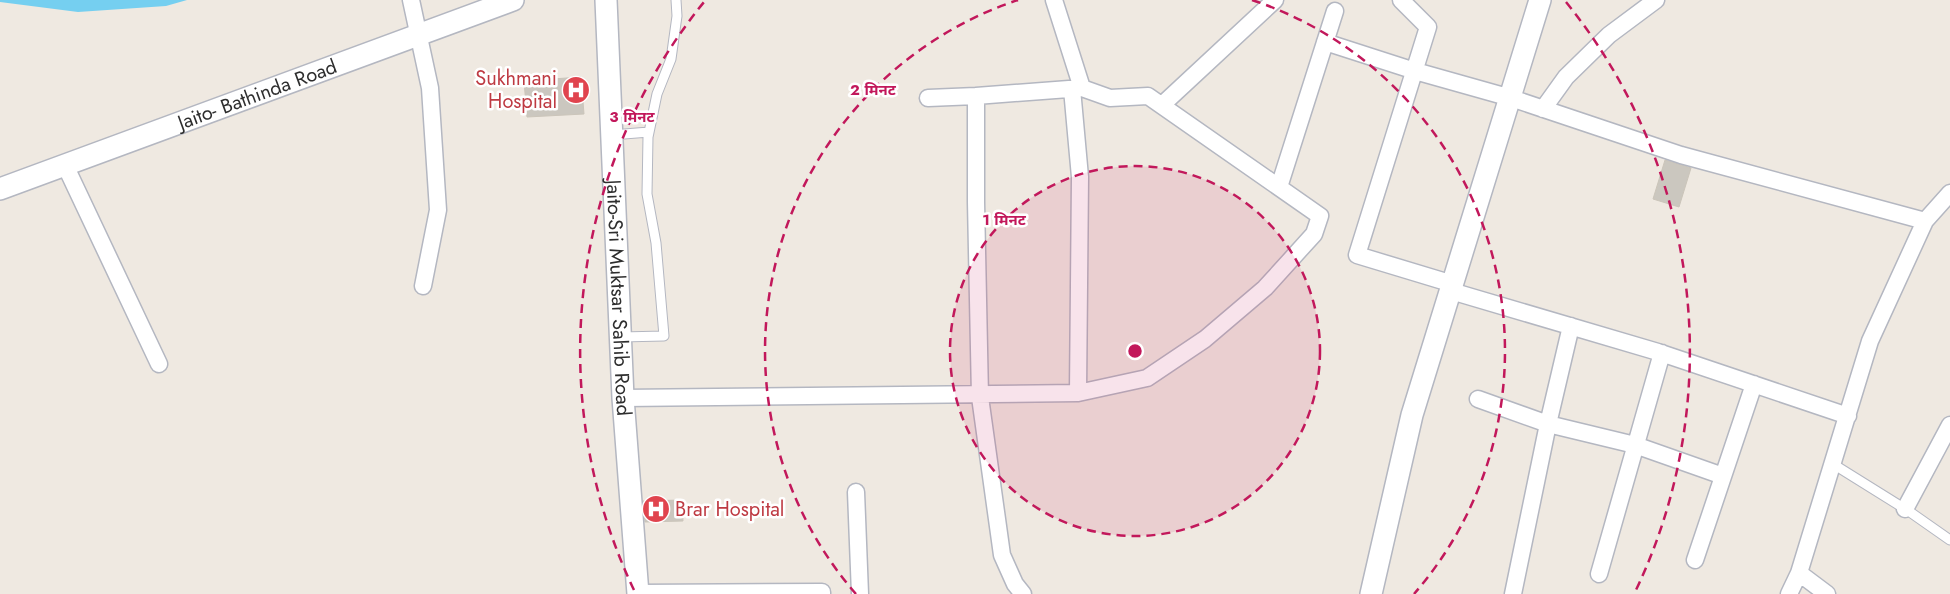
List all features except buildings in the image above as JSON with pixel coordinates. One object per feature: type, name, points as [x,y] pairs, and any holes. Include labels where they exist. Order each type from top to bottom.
[{"type":"street","points":[[412,0],[430,88],[438,210],[423,286]]},
{"type":"street","name":"Jaito- Bathinda Road","points":[[0,188],[513,0]]},
{"type":"street","name":"Jaito-Sri Muktsar Sahib Road","points":[[606,0],[623,398],[638,594]]},
{"type":"street","points":[[1054,0],[1077,89],[1080,177],[1078,393]]},
{"type":"street","points":[[1162,105],[1275,0]]},
{"type":"street","points":[[1401,0],[1428,27],[1357,254],[1452,287],[1571,326],[1662,353],[1848,416]]},
{"type":"street","points":[[1371,594],[1412,415],[1540,0]]},
{"type":"street","points":[[1544,109],[1566,77],[1609,35],[1656,0]]},
{"type":"street","points":[[1279,187],[1335,11]]},
{"type":"street","points":[[1325,42],[1414,71],[1511,98],[1681,155],[1925,221]]},
{"type":"street","points":[[623,398],[1078,393],[1147,378],[1205,339],[1265,288],[1314,234],[1320,216],[1148,96],[1110,98],[1077,89],[928,98]]},
{"type":"street","points":[[976,96],[980,394],[1002,555],[1015,584],[1023,594]]},
{"type":"street","points":[[65,165],[159,364]]},
{"type":"street","points":[[1789,594],[1799,573],[1870,341],[1925,221],[1950,193]]},
{"type":"street","points":[[1513,594],[1548,424],[1571,326]]},
{"type":"street","points":[[1599,574],[1662,353]]},
{"type":"street","points":[[1695,560],[1754,384]]},
{"type":"street","points":[[1478,399],[1548,424],[1635,445],[1723,476]]},
{"type":"street","points":[[1905,509],[1950,425]]},
{"type":"street","points":[[856,492],[860,594]]},
{"type":"street","points":[[1799,573],[1827,594]]},
{"type":"street","points":[[638,594],[822,592],[822,594]]},
{"type":"lane","points":[[620,337],[664,336],[656,243],[647,194],[649,132],[657,94],[671,59],[677,16],[676,0]]},
{"type":"lane","points":[[612,135],[649,132]]},
{"type":"lane","points":[[1833,464],[1950,540]]},
{"type":"water","points":[[0,0],[187,0],[166,6],[78,12],[0,2]]},
{"type":"place","name":"Sukhmani Hospital","points":[[576,90]]},
{"type":"place","name":"Brar Hospital","points":[[656,509]]}]
